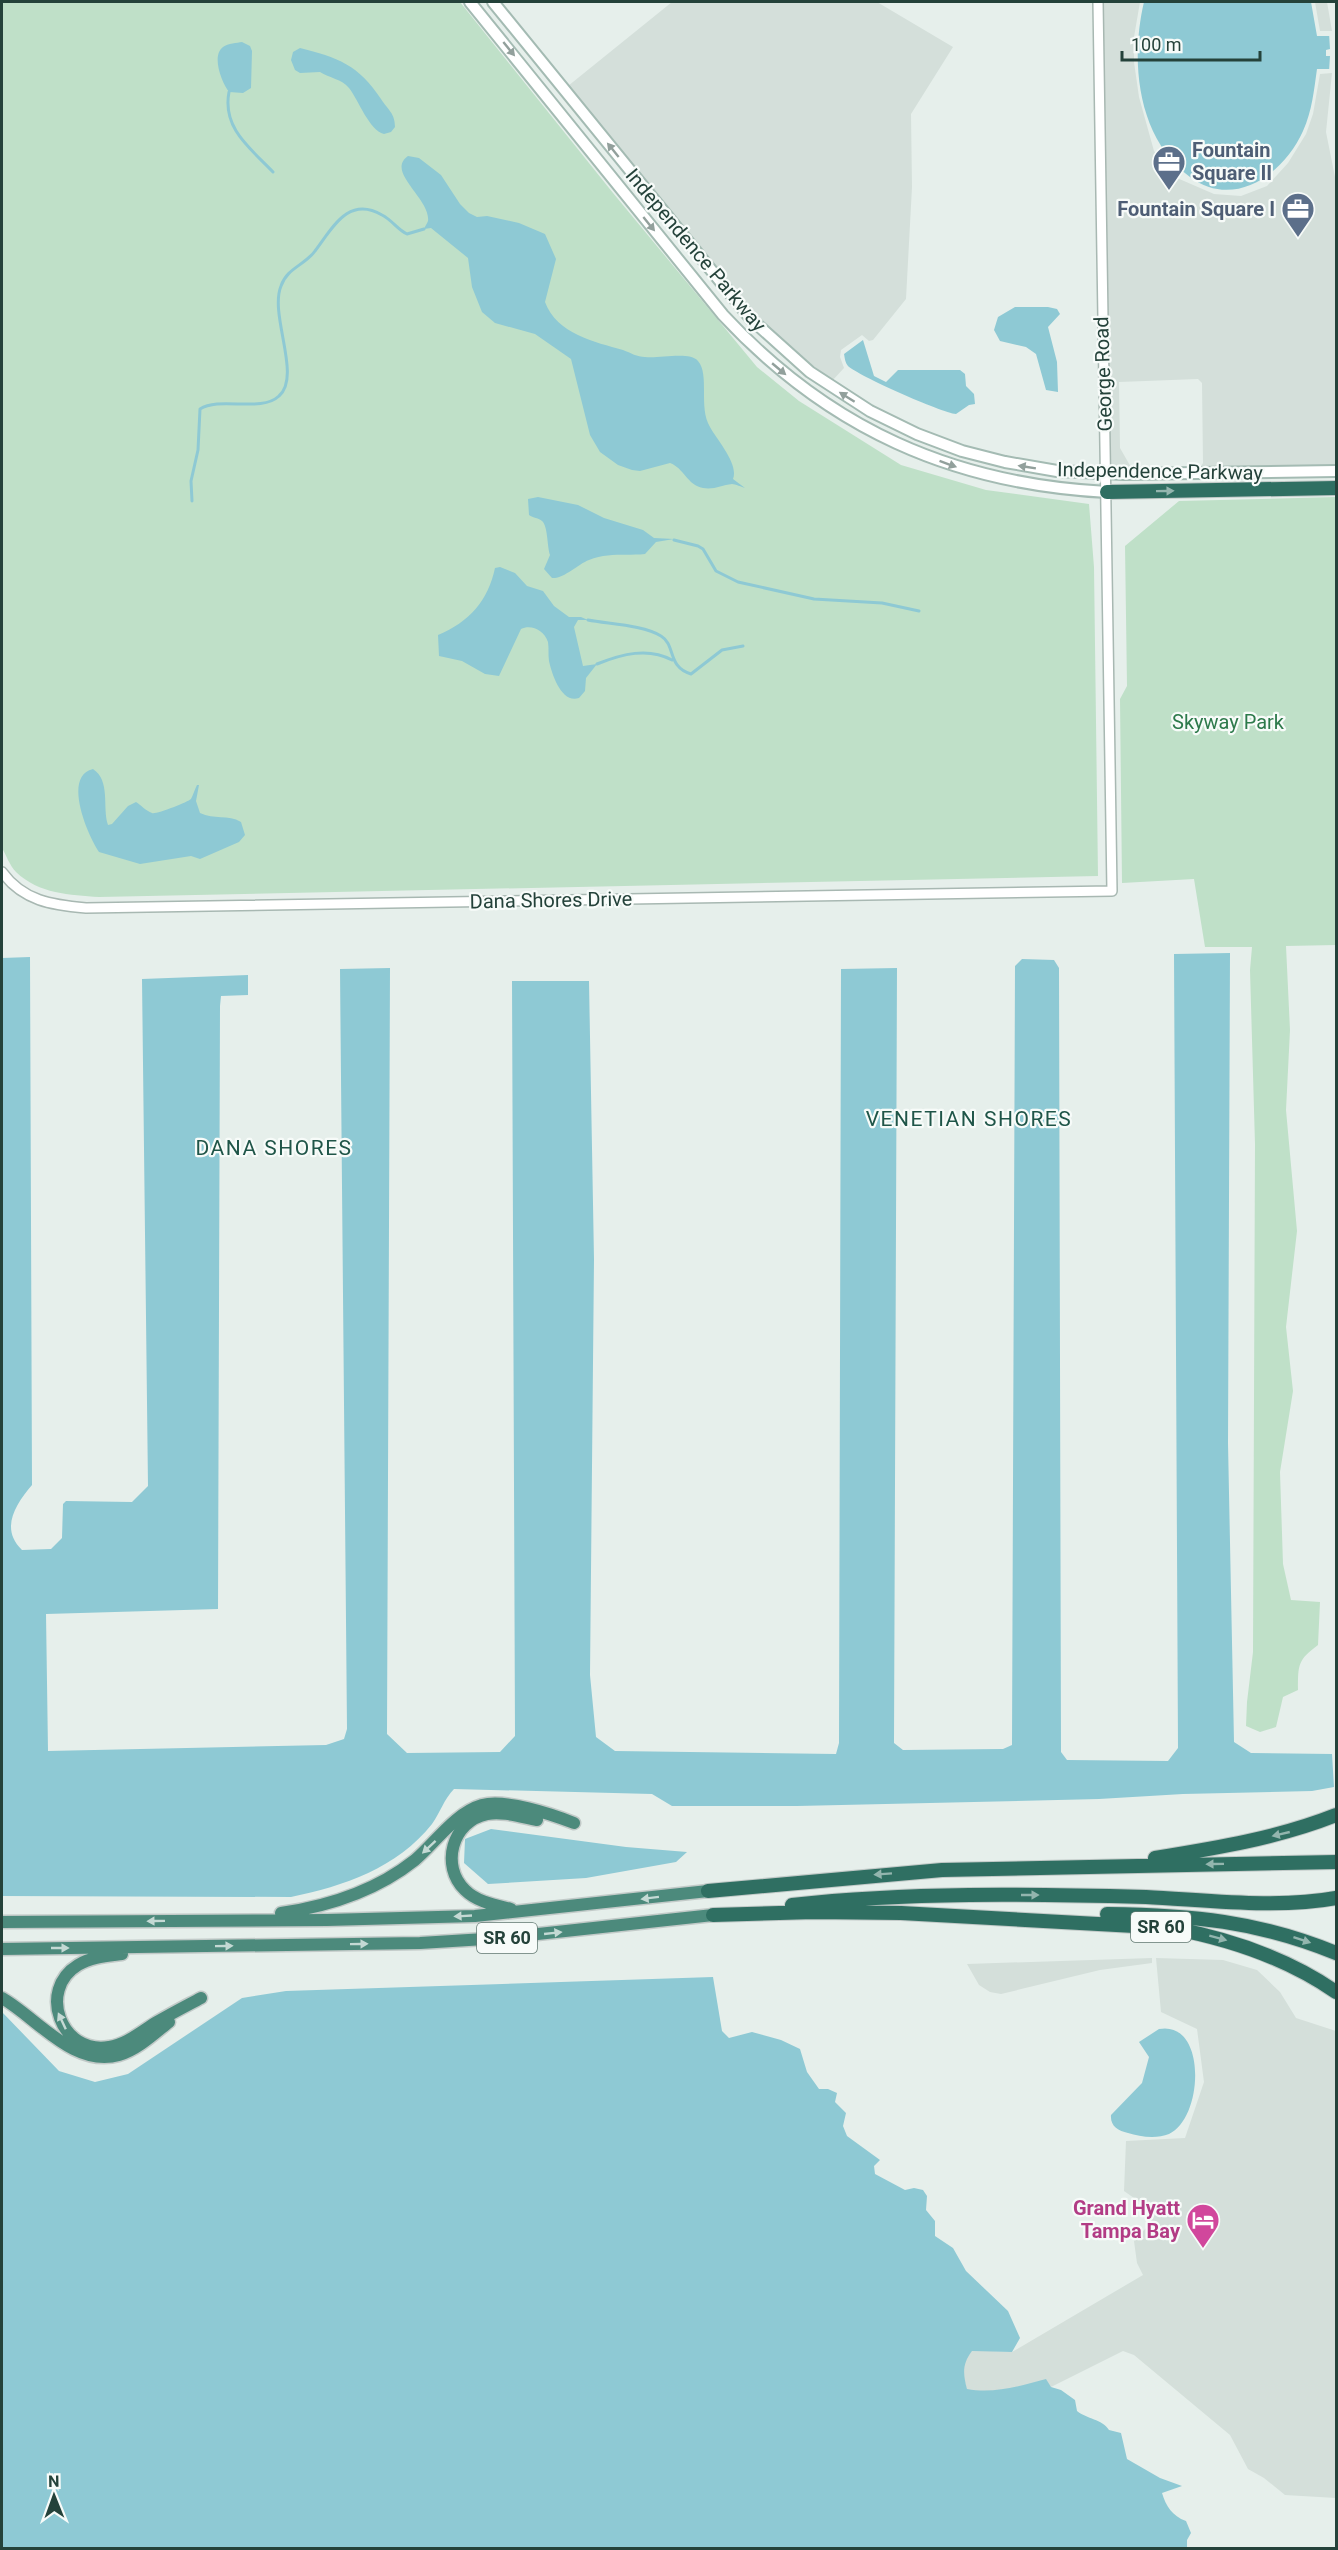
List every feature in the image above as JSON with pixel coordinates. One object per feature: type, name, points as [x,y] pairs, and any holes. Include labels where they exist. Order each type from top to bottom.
[{"type":"highway","points":[[1107,492],[1336,488]]},
{"type":"highway","points":[[235,1920],[309,1908],[360,1893],[388,1879],[413,1861],[466,1812],[494,1803],[559,1817],[574,1823],[492,1814],[475,1818],[459,1832],[453,1846],[451,1860],[455,1875],[462,1887],[472,1896],[485,1902],[521,1912]]},
{"type":"highway","points":[[1108,1865],[1239,1845],[1294,1832],[1336,1815]]},
{"type":"highway","name":"SR 60","points":[[2,1923],[418,1918],[521,1912],[708,1891],[942,1870],[1336,1862]]},
{"type":"highway","points":[[713,1916],[819,1902],[972,1895],[1058,1895],[1296,1902],[1336,1898]]},
{"type":"highway","name":"SR 60","points":[[2,1948],[420,1943],[501,1938],[713,1916],[814,1912],[973,1915],[1144,1924],[1196,1932],[1259,1952],[1304,1972],[1336,1992]]},
{"type":"highway","name":"SR 60","points":[[973,1915],[1166,1915],[1215,1919],[1281,1933],[1336,1953]]},
{"type":"highway","points":[[2,1998],[19,2007],[79,2053],[101,2058],[120,2055],[151,2036],[201,1998],[122,2043],[98,2048],[79,2042],[63,2026],[57,2006],[61,1983],[72,1969],[85,1961],[166,1947]]},
{"type":"main road","name":"Independence Parkway","points":[[470,2],[723,315],[757,350],[796,384],[835,411],[877,435],[960,469],[1035,486],[1107,492]]},
{"type":"main road","name":"Independence Parkway","points":[[493,2],[726,291],[776,344],[810,372],[843,395],[887,420],[962,451],[1023,466],[1072,472],[1106,474],[1336,471]]},
{"type":"street","name":"George Road","points":[[1098,2],[1099,223],[1107,492],[1112,891]]},
{"type":"street","name":"Dana Shores Drive","points":[[2,872],[17,888],[34,899],[57,905],[86,908],[1112,891]]},
{"type":"shaded area","points":[[672,2],[877,2],[953,47],[911,114],[912,187],[906,299],[873,340],[869,341],[862,335],[841,350],[840,357],[844,368],[832,381],[766,327],[746,305],[568,86]]},
{"type":"shaded area","points":[[1102,2],[1140,2],[1134,37],[1134,62],[1139,97],[1154,151],[1177,178],[1214,194],[1241,196],[1267,186],[1288,163],[1306,134],[1313,114],[1320,74],[1332,73],[1326,132],[1336,182],[1336,466],[1200,468],[1203,463],[1202,383],[1198,379],[1119,382],[1120,448],[1132,469],[1111,469],[1104,239]]},
{"type":"shaded area","points":[[1315,2],[1327,2],[1332,31],[1320,31]]},
{"type":"shaded area","points":[[1152,1958],[1152,1963],[1100,1970],[1001,1994],[990,1992],[979,1985],[967,1964]]},
{"type":"shaded area","points":[[1156,1958],[1223,1960],[1257,1970],[1280,1992],[1296,2018],[1336,2031],[1336,2498],[1285,2495],[1264,2478],[1248,2469],[1230,2435],[1134,2355],[1123,2351],[1051,2387],[982,2392],[967,2390],[964,2379],[964,2362],[972,2350],[1012,2352],[1143,2275],[1137,2263],[1134,2241],[1147,2227],[1151,2210],[1124,2191],[1126,2141],[1185,2138],[1204,2082],[1197,2029],[1161,2012]]},
{"type":"green space","points":[[2,2],[460,2],[613,193],[757,367],[799,401],[901,465],[986,490],[1089,504],[1094,567],[1098,876],[99,897],[55,892],[25,879],[14,870],[2,848]]},
{"type":"green space","name":"Skyway Park","points":[[1336,497],[1336,945],[1286,946],[1290,1030],[1286,1110],[1297,1231],[1286,1327],[1293,1391],[1280,1472],[1283,1564],[1291,1600],[1320,1602],[1318,1645],[1300,1663],[1298,1690],[1283,1697],[1276,1727],[1260,1732],[1246,1726],[1253,1652],[1255,1144],[1250,970],[1252,947],[1205,947],[1194,879],[1122,883],[1120,699],[1127,686],[1125,546],[1179,501]]},
{"type":"water","points":[[1144,2],[1311,2],[1317,36],[1336,36],[1336,69],[1317,69],[1311,108],[1303,131],[1284,161],[1270,173],[1240,188],[1224,190],[1207,186],[1190,177],[1172,161],[1158,142],[1148,120],[1138,73],[1140,25]]},
{"type":"water","points":[[242,42],[250,46],[252,51],[251,88],[243,93],[229,92],[221,76],[218,57],[223,47]]},
{"type":"water","points":[[300,48],[336,59],[364,78],[392,115],[395,127],[391,132],[384,134],[374,127],[349,88],[343,83],[320,72],[300,73],[295,70],[291,60],[293,52]]},
{"type":"water","points":[[408,156],[419,158],[441,175],[460,204],[469,213],[477,217],[487,216],[519,223],[545,234],[556,259],[545,302],[558,322],[589,340],[639,356],[688,356],[698,361],[703,374],[707,419],[730,459],[733,466],[733,479],[745,488],[732,484],[703,488],[693,484],[675,465],[670,463],[640,471],[632,470],[618,465],[600,452],[590,435],[571,359],[535,334],[495,323],[482,312],[472,287],[468,258],[431,228],[424,229],[428,221],[427,213],[402,170],[402,162]]},
{"type":"water","points":[[1015,307],[1057,309],[1060,314],[1048,327],[1057,362],[1058,392],[1046,390],[1036,354],[1026,347],[1000,341],[994,330],[998,317]]},
{"type":"water","points":[[863,340],[874,376],[886,382],[898,370],[960,370],[965,374],[966,386],[974,394],[975,404],[969,405],[956,414],[948,412],[900,393],[855,371],[847,365],[844,354]]},
{"type":"water","points":[[538,497],[578,505],[604,518],[643,530],[654,538],[674,539],[656,542],[645,554],[610,555],[596,558],[557,578],[552,578],[544,569],[550,555],[544,524],[541,520],[529,515],[528,499]]},
{"type":"water","points":[[500,567],[515,573],[527,586],[543,591],[554,606],[569,617],[581,617],[588,620],[578,620],[574,627],[583,666],[597,664],[586,678],[585,691],[579,698],[568,697],[559,687],[549,661],[548,642],[544,634],[533,628],[521,629],[499,676],[485,674],[462,661],[439,656],[438,635],[459,624],[476,609],[488,591],[495,568]]},
{"type":"water","points":[[93,769],[99,774],[104,787],[108,825],[112,824],[128,806],[136,802],[152,813],[184,803],[191,799],[199,785],[196,801],[200,813],[241,822],[245,835],[239,842],[200,859],[191,856],[140,864],[99,852],[84,821],[78,794],[79,783],[84,774]]},
{"type":"water","points":[[1230,953],[1228,1443],[1234,1742],[1251,1753],[1332,1754],[1334,1787],[1312,1791],[1183,1794],[1099,1799],[797,1806],[672,1806],[652,1794],[454,1789],[432,1824],[403,1852],[368,1873],[311,1893],[291,1897],[2,1896],[2,958],[30,957],[32,1485],[20,1501],[12,1517],[11,1525],[15,1542],[22,1550],[51,1549],[62,1538],[63,1504],[66,1501],[132,1502],[148,1486],[142,979],[248,975],[248,995],[221,996],[220,1006],[218,1609],[46,1614],[48,1751],[326,1745],[344,1739],[347,1729],[340,969],[390,968],[387,1734],[407,1753],[500,1752],[515,1736],[512,981],[589,981],[594,1259],[590,1675],[596,1737],[615,1751],[836,1754],[839,1743],[841,969],[897,968],[894,1743],[903,1750],[1003,1749],[1012,1745],[1015,966],[1022,959],[1054,960],[1059,968],[1061,1752],[1067,1760],[1168,1761],[1178,1748],[1174,954]]},
{"type":"water","points":[[491,1829],[626,1847],[687,1852],[676,1862],[586,1878],[488,1884],[464,1863],[465,1839]]},
{"type":"water","points":[[713,1977],[722,2031],[729,2038],[752,2032],[781,2040],[800,2049],[807,2072],[819,2089],[828,2089],[837,2093],[835,2102],[846,2113],[843,2126],[847,2136],[880,2160],[874,2166],[875,2174],[905,2190],[914,2188],[923,2190],[927,2196],[926,2210],[935,2221],[935,2236],[953,2248],[966,2271],[1008,2311],[1020,2338],[1012,2352],[972,2351],[966,2360],[964,2369],[967,2389],[997,2390],[1046,2379],[1051,2387],[1061,2390],[1075,2400],[1077,2411],[1106,2426],[1109,2430],[1121,2433],[1127,2459],[1160,2478],[1182,2486],[1162,2493],[1170,2510],[1186,2521],[1191,2533],[1187,2540],[1187,2548],[2,2548],[2,2012],[59,2071],[95,2082],[128,2074],[242,1998],[286,1991]]},
{"type":"water","points":[[1159,2029],[1175,2030],[1186,2039],[1192,2054],[1195,2072],[1194,2091],[1189,2110],[1181,2125],[1169,2134],[1159,2137],[1138,2136],[1118,2129],[1113,2125],[1111,2115],[1142,2083],[1149,2057],[1139,2042]]},
{"type":"pier","points":[[1329,33],[1336,33],[1336,72],[1329,72],[1330,56],[1326,56],[1326,50],[1330,49]]},
{"type":"waterway","points":[[229,92],[228,105],[234,127],[247,146],[273,172]]},
{"type":"waterway","points":[[192,501],[191,481],[198,450],[200,409],[208,405],[271,401],[279,396],[285,387],[287,360],[278,298],[287,275],[311,256],[342,217],[350,212],[360,209],[370,210],[386,217],[407,234],[424,229]]},
{"type":"waterway","points":[[674,540],[703,549],[716,571],[738,582],[814,599],[882,603],[919,611]]},
{"type":"waterway","points":[[588,620],[654,632],[666,640],[678,666],[691,674],[722,650],[743,646]]},
{"type":"waterway","points":[[597,664],[635,653],[654,654],[672,660]]},
{"type":"place","name":"Fountain Square II","points":[[1169,191]]},
{"type":"place","name":"Fountain Square I","points":[[1298,238]]},
{"type":"place","name":"Grand Hyatt Tampa Bay","points":[[1203,2249]]},
{"type":"district","name":"VENETIAN SHORES","points":[[969,1119]]},
{"type":"district","name":"DANA SHORES","points":[[274,1148]]}]
